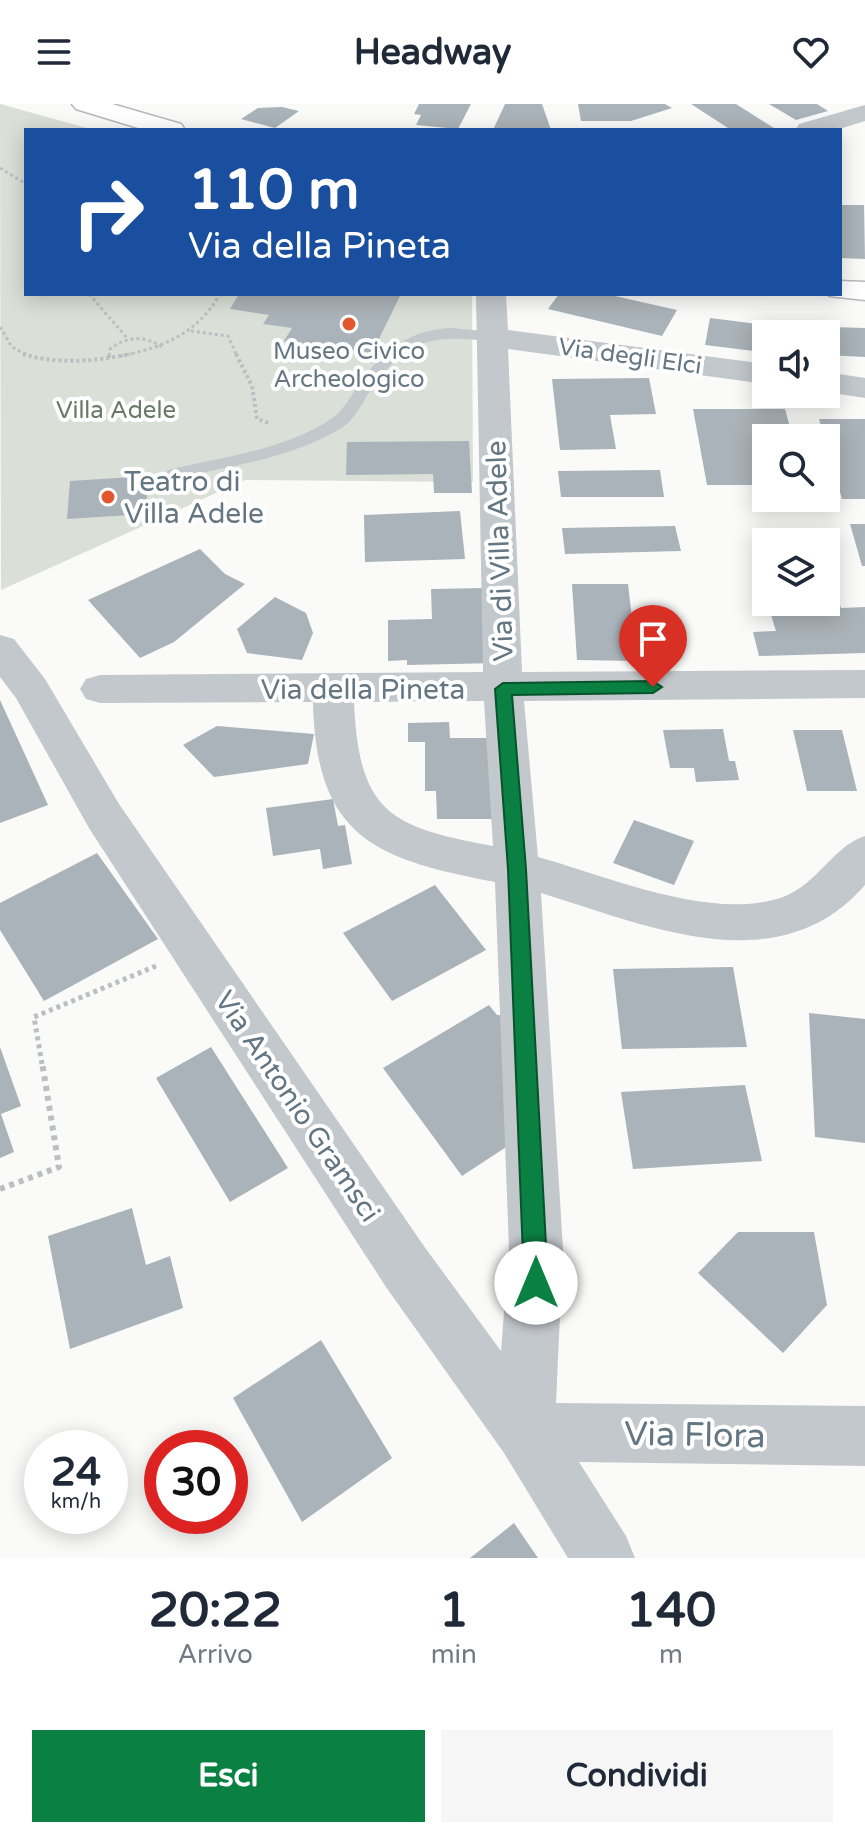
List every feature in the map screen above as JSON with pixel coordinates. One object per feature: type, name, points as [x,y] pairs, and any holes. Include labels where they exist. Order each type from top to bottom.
[{"type":"street","points":[[85,104],[165,128]]},
{"type":"street","points":[[815,128],[859,115],[865,142]]},
{"type":"street","points":[[842,290],[865,291]]},
{"type":"street","name":"Via degli Elci","points":[[492,316],[752,371]]},
{"type":"street","name":"Via di Villa Adele","points":[[492,316],[503,689],[517,869],[536,1249],[525,1432]]},
{"type":"street","points":[[840,384],[865,388]]},
{"type":"street","name":"Via Antonio Gramsci","points":[[0,649],[31,689],[104,816],[406,1268],[525,1432],[604,1558]]},
{"type":"street","name":"Via della Pineta","points":[[100,689],[865,686]]},
{"type":"street","points":[[333,689],[339,763],[352,796],[369,817],[409,844],[434,854],[517,869],[645,908],[732,922],[781,917],[811,906],[847,877],[865,854]]},
{"type":"street","name":"Via Flora","points":[[525,1432],[865,1436]]},
{"type":"lane","points":[[174,474],[319,432],[341,420],[373,376],[408,341],[492,316]]},
{"type":"path","points":[[0,168],[24,183]]},
{"type":"path","points":[[86,296],[127,338]]},
{"type":"path","points":[[0,327],[9,345],[20,353],[73,360],[109,358],[162,347],[191,331],[218,296]]},
{"type":"path","points":[[191,331],[228,336],[252,386],[257,419],[293,431],[319,432]]},
{"type":"path","points":[[109,358],[110,349],[127,338],[153,340],[162,347]]},
{"type":"path","points":[[0,1189],[59,1167],[34,1017],[194,950]]},
{"type":"green space","name":"Villa Adele","points":[[0,104],[87,128],[24,128],[24,296],[472,296],[473,482],[245,480],[1,590]]},
{"type":"building","points":[[419,104],[471,104],[459,128],[416,125],[421,115],[414,114]]},
{"type":"building","points":[[505,104],[542,104],[550,128],[494,128]]},
{"type":"building","points":[[578,104],[665,104],[672,108],[631,121],[581,121]]},
{"type":"building","points":[[691,104],[736,104],[774,128],[728,128]]},
{"type":"building","points":[[769,104],[817,104],[828,111],[796,120]]},
{"type":"building","points":[[282,107],[299,111],[275,128],[241,119],[258,108]]},
{"type":"building","points":[[842,205],[864,205],[865,259],[842,258]]},
{"type":"building","points":[[238,296],[400,296],[372,353],[284,341],[292,328],[263,324],[269,315],[230,309]]},
{"type":"building","points":[[558,296],[615,296],[677,310],[662,336],[548,309]]},
{"type":"building","points":[[710,318],[752,323],[752,351],[705,345]]},
{"type":"building","points":[[840,327],[865,328],[865,357],[840,356]]},
{"type":"building","points":[[649,378],[656,414],[610,415],[616,449],[560,450],[552,379]]},
{"type":"building","points":[[693,409],[785,409],[789,424],[752,424],[752,485],[707,485]]},
{"type":"building","points":[[819,419],[865,419],[865,499],[842,499],[840,424],[820,424]]},
{"type":"building","points":[[469,441],[472,493],[434,493],[433,474],[346,475],[347,442]]},
{"type":"building","points":[[660,470],[664,497],[561,497],[558,471]]},
{"type":"building","name":"Teatro di Villa Adele","points":[[148,476],[146,514],[67,519],[70,481]]},
{"type":"building","points":[[460,511],[465,559],[365,562],[364,515]]},
{"type":"building","points":[[850,524],[865,524],[865,566],[862,566]]},
{"type":"building","points":[[675,526],[681,551],[565,554],[562,528]]},
{"type":"building","points":[[200,549],[225,574],[245,584],[174,642],[140,658],[88,600]]},
{"type":"building","points":[[572,584],[628,584],[637,661],[577,660]]},
{"type":"building","points":[[485,588],[497,663],[407,665],[407,660],[388,661],[388,620],[432,619],[431,589]]},
{"type":"building","points":[[275,597],[306,613],[313,633],[302,660],[247,653],[237,629]]},
{"type":"building","points":[[840,605],[841,608],[865,607],[865,653],[759,656],[753,632],[776,631],[771,616],[840,616]]},
{"type":"building","points":[[0,700],[48,805],[0,823]]},
{"type":"building","points":[[449,722],[450,738],[492,738],[497,819],[437,819],[436,791],[425,791],[425,742],[408,742],[408,723]]},
{"type":"building","points":[[217,726],[314,734],[308,764],[214,777],[183,745]]},
{"type":"building","points":[[723,729],[729,761],[735,761],[739,780],[696,782],[694,768],[670,768],[663,730]]},
{"type":"building","points":[[793,730],[842,730],[857,791],[807,791]]},
{"type":"building","points":[[333,799],[338,826],[345,825],[352,864],[323,869],[320,849],[273,856],[266,808]]},
{"type":"building","points":[[634,820],[694,841],[674,885],[613,863]]},
{"type":"building","points":[[97,853],[158,939],[44,1001],[0,930],[0,903]]},
{"type":"building","points":[[435,885],[486,950],[392,1001],[343,933]]},
{"type":"building","points":[[733,967],[747,1047],[622,1049],[613,969]]},
{"type":"building","points":[[489,1005],[497,1015],[516,1016],[520,1138],[462,1176],[383,1068]]},
{"type":"building","points":[[809,1013],[865,1019],[865,1143],[815,1137]]},
{"type":"building","points":[[0,1047],[21,1106],[1,1114],[14,1152],[0,1158]]},
{"type":"building","points":[[211,1047],[288,1168],[230,1202],[156,1078]]},
{"type":"building","points":[[745,1085],[762,1161],[633,1169],[621,1092]]},
{"type":"building","points":[[132,1208],[146,1265],[170,1256],[183,1308],[70,1349],[48,1236]]},
{"type":"building","points":[[738,1232],[814,1232],[827,1305],[783,1353],[698,1273]]},
{"type":"building","points":[[321,1340],[392,1458],[302,1522],[233,1398]]},
{"type":"building","points":[[514,1523],[538,1558],[470,1558]]},
{"type":"place","name":"Museo Civico Archeologico","points":[[349,324]]},
{"type":"place","name":"Teatro di Villa Adele","points":[[108,497]]},
{"type":"route","points":[[536,1283],[517,869],[503,689],[653,687]]}]
